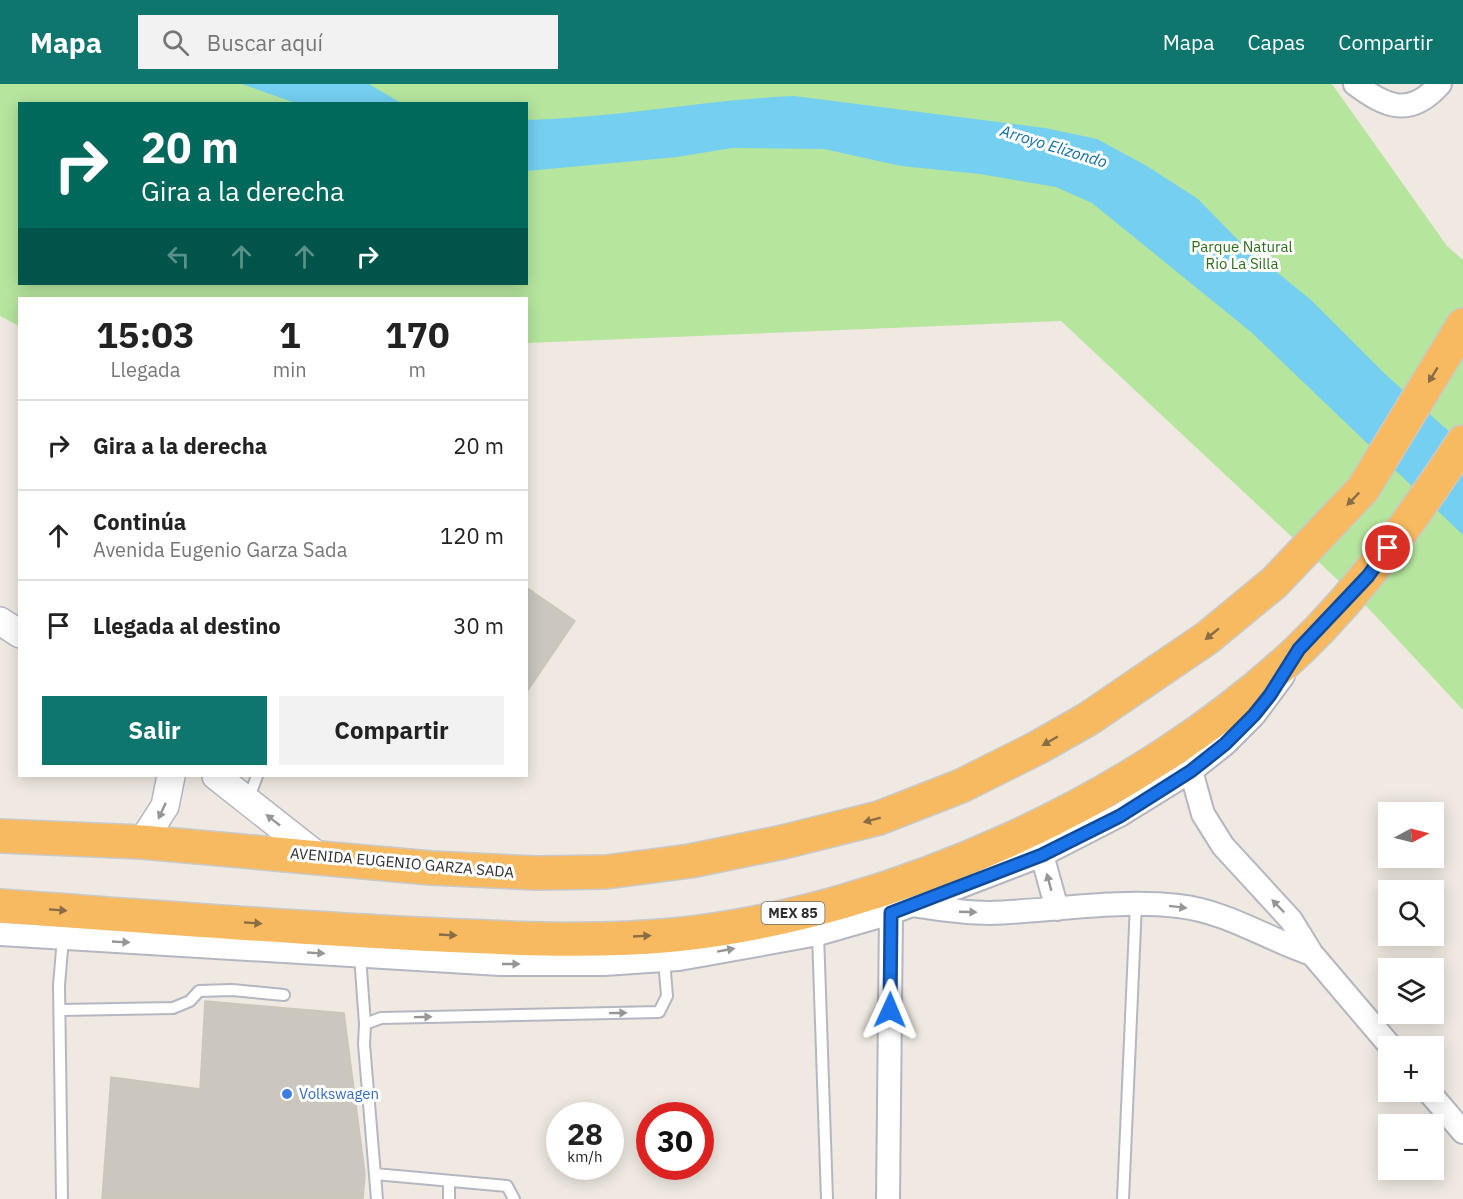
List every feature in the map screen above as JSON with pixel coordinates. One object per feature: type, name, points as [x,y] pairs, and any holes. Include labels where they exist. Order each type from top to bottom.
[{"type":"highway","name":"AVENIDA EUGENIO GARZA SADA","points":[[0,836],[142,843],[319,856],[431,868],[536,873],[606,872],[690,861],[783,842],[879,818],[961,786],[1037,748],[1088,719],[1207,638],[1275,582],[1363,489],[1463,325]]},
{"type":"highway","name":"MEX 85","points":[[0,906],[363,931],[504,938],[610,938],[672,935],[730,927],[889,889],[1012,839],[1120,781],[1192,736],[1299,649],[1368,576],[1463,442]]},
{"type":"street","points":[[1355,84],[1390,106],[1407,105],[1421,100],[1440,84]]},
{"type":"street","points":[[0,621],[18,633]]},
{"type":"street","points":[[0,934],[500,964],[604,964],[664,960],[818,934],[900,909],[1042,855],[1120,816],[1191,771],[1225,744],[1270,695],[1299,649]]},
{"type":"street","points":[[1191,771],[1203,814],[1223,846],[1291,920],[1312,954],[1382,1036]]},
{"type":"street","points":[[142,843],[165,806],[171,777]]},
{"type":"street","points":[[217,777],[319,856]]},
{"type":"street","points":[[1042,855],[1057,909]]},
{"type":"street","points":[[900,909],[978,913],[1136,904],[1180,906],[1255,929],[1279,943],[1312,954]]},
{"type":"street","points":[[888,1199],[900,909]]},
{"type":"street","points":[[1438,1102],[1463,1132]]},
{"type":"lane","points":[[248,800],[257,777]]},
{"type":"lane","points":[[1123,1199],[1136,904]]},
{"type":"lane","points":[[818,934],[827,1199]]},
{"type":"lane","points":[[62,1199],[63,938]]},
{"type":"lane","points":[[360,956],[365,1024],[364,1044],[377,1199]]},
{"type":"lane","points":[[365,1024],[381,1018],[659,1012],[667,996],[664,960]]},
{"type":"lane","points":[[61,1010],[173,1008],[190,1001],[198,991],[232,990],[284,995]]},
{"type":"lane","points":[[375,1174],[507,1186],[514,1199]]},
{"type":"lane","points":[[449,1181],[449,1199]]},
{"type":"green space","name":"Parque Natural Rio La Silla","points":[[0,84],[1332,84],[1447,246],[1463,260],[1463,710],[1371,611],[1061,321],[528,343],[528,297],[18,297],[18,325],[0,316]]},
{"type":"water","points":[[242,84],[369,84],[399,102],[292,102]]},
{"type":"water","name":"Arroyo Elizondo","points":[[794,96],[1045,128],[1097,139],[1147,166],[1198,199],[1240,242],[1311,300],[1385,374],[1463,444],[1463,535],[1251,332],[1092,203],[1056,187],[980,174],[901,166],[824,149],[732,148],[677,157],[528,171],[528,120],[594,116]]},
{"type":"building","points":[[528,588],[575,621],[528,690]]},
{"type":"building","points":[[205,1001],[344,1013],[365,1174],[363,1199],[102,1199],[111,1077],[200,1089]]},
{"type":"place","name":"Volkswagen","points":[[287,1094]]},
{"type":"route","points":[[890,1010],[891,913],[1042,855],[1120,816],[1191,771],[1225,744],[1254,715],[1270,695],[1299,649],[1368,576],[1388,548]]}]
